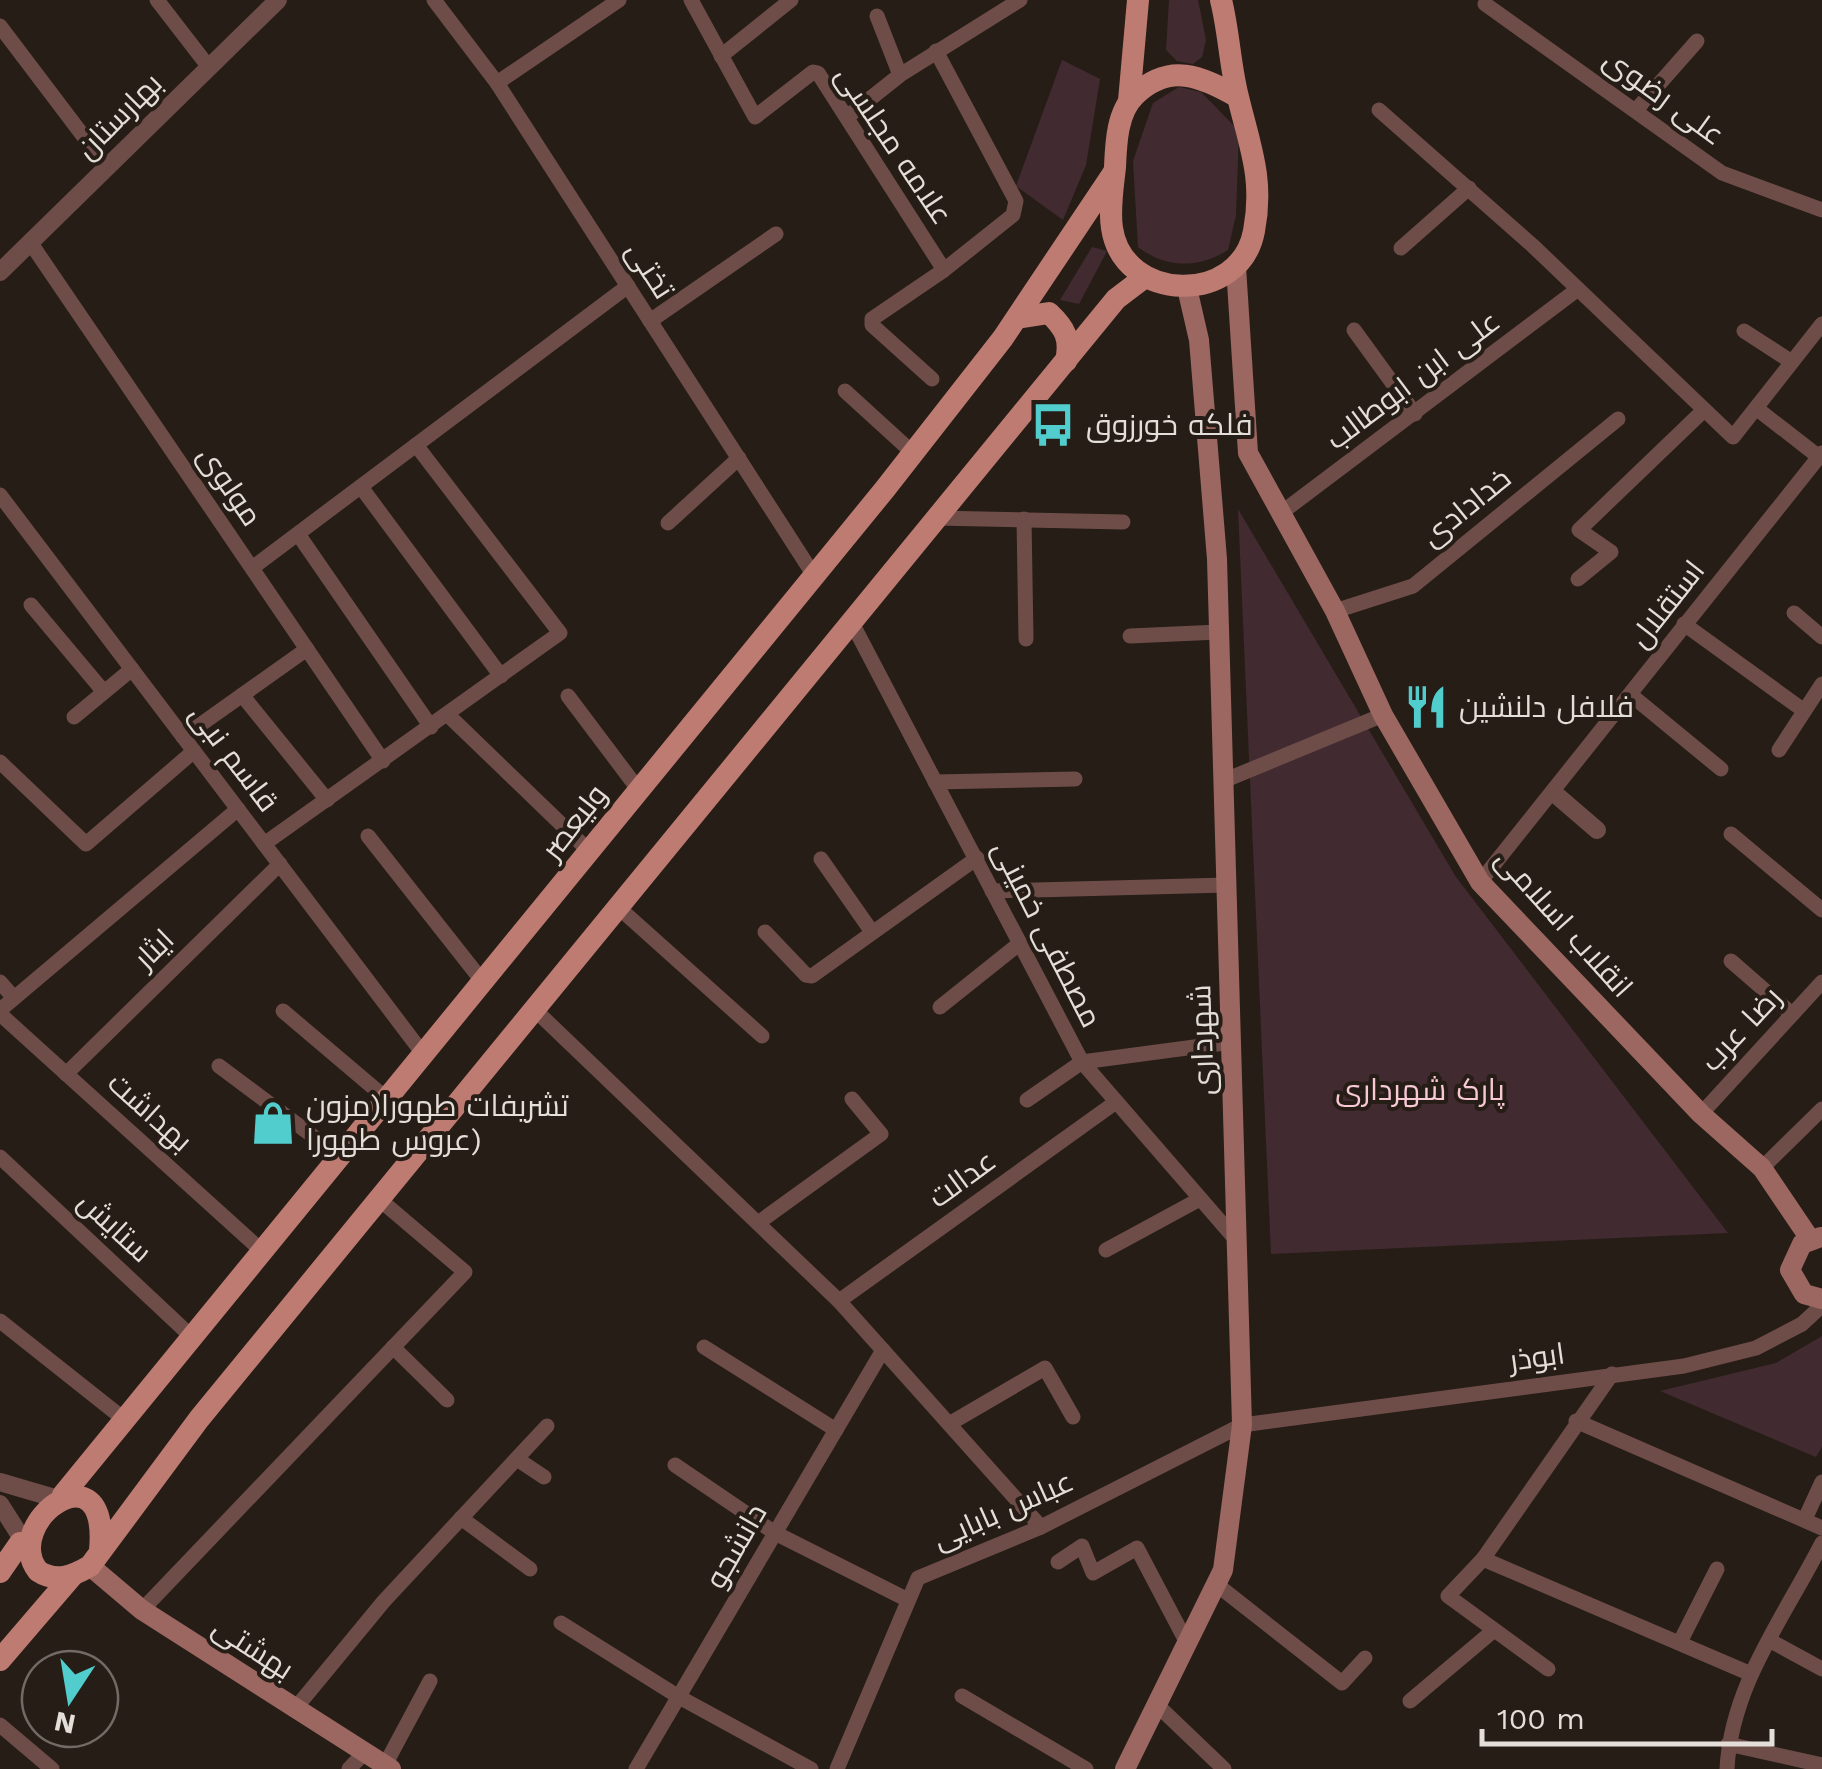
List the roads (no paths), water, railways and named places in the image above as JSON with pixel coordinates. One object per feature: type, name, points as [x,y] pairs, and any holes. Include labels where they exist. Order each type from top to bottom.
[{"type":"main road","points":[[1138,0],[1129,101],[1117,134],[1112,230],[1126,258],[1146,277],[1172,288],[1206,284],[1236,266],[1253,236],[1258,187],[1254,143],[1238,97],[1221,0]]},
{"type":"main road","points":[[1129,101],[1151,80],[1176,74],[1213,84],[1238,97]]},
{"type":"main road","name":"ولیعصر","points":[[57,1496],[193,1338],[913,453],[1016,318],[1114,172]]},
{"type":"main road","name":"انقلاب اسلامی","points":[[1236,266],[1248,452],[1334,611],[1383,715],[1480,882],[1701,1114],[1762,1168],[1816,1238]]},
{"type":"main road","points":[[0,1660],[87,1564],[199,1418],[1116,299],[1146,277]]},
{"type":"main road","name":"شهرداری","points":[[1126,1769],[1223,1570],[1242,1425],[1219,632],[1199,340],[1187,288]]},
{"type":"main road","points":[[1016,318],[1049,312],[1062,326],[1070,344],[1066,361]]},
{"type":"main road","points":[[1816,1238],[1795,1251],[1790,1270],[1804,1294],[1821,1299]]},
{"type":"main road","points":[[0,1572],[20,1539],[29,1510],[57,1496],[81,1501],[95,1514],[102,1531],[87,1564],[55,1578],[39,1572],[26,1560],[20,1539]]},
{"type":"main road","name":"بهشتی","points":[[87,1564],[142,1610],[388,1767]]},
{"type":"street","points":[[157,0],[208,66]]},
{"type":"street","name":"بهارستان","points":[[2,265],[278,0]]},
{"type":"street","name":"تختی","points":[[434,0],[497,84],[813,574]]},
{"type":"street","points":[[497,84],[619,0]]},
{"type":"street","name":"علامه مجلسی","points":[[691,0],[755,117],[816,71],[944,270]]},
{"type":"street","points":[[721,56],[791,0]]},
{"type":"street","points":[[848,117],[900,75],[1020,0]]},
{"type":"street","name":"علی رضوی","points":[[1485,4],[1722,173],[1822,210]]},
{"type":"street","points":[[877,16],[900,75]]},
{"type":"street","points":[[0,26],[106,166]]},
{"type":"street","points":[[1637,109],[1697,42]]},
{"type":"street","points":[[932,379],[872,325],[872,319],[944,270],[1014,215],[1016,201],[936,51]]},
{"type":"street","points":[[1379,110],[1469,188],[1733,437],[1822,324]]},
{"type":"street","points":[[1402,248],[1469,188]]},
{"type":"street","points":[[650,321],[776,234]]},
{"type":"street","name":"مولوی","points":[[30,242],[384,761]]},
{"type":"street","points":[[252,568],[628,286]]},
{"type":"street","name":"علی ابن ابوطالب","points":[[1281,513],[1578,289]]},
{"type":"street","points":[[1354,330],[1415,414]]},
{"type":"street","points":[[1744,331],[1792,362]]},
{"type":"street","points":[[845,391],[913,453]]},
{"type":"street","points":[[1756,408],[1820,455]]},
{"type":"street","points":[[1578,579],[1611,552],[1579,530],[1703,411]]},
{"type":"street","name":"خدادادی","points":[[1334,611],[1413,586],[1618,420]]},
{"type":"street","points":[[264,844],[560,633],[416,445]]},
{"type":"street","name":"استقلال","points":[[1480,882],[1820,455]]},
{"type":"street","points":[[668,523],[739,458]]},
{"type":"street","points":[[360,487],[501,676]]},
{"type":"street","name":"قاسم نبی","points":[[0,495],[424,1055]]},
{"type":"street","points":[[936,518],[1123,522]]},
{"type":"street","points":[[1024,519],[1026,639]]},
{"type":"street","points":[[298,534],[431,727]]},
{"type":"street","points":[[31,605],[104,692]]},
{"type":"street","points":[[1794,613],[1822,638]]},
{"type":"street","name":"مصطفی خمینی","points":[[851,621],[1082,1062],[1238,1242]]},
{"type":"street","points":[[1684,624],[1803,710]]},
{"type":"street","points":[[1130,636],[1219,632]]},
{"type":"street","points":[[183,737],[307,649]]},
{"type":"street","points":[[74,717],[132,669]]},
{"type":"street","points":[[1779,750],[1822,684]]},
{"type":"street","points":[[1631,695],[1720,769]]},
{"type":"street","points":[[242,696],[328,800]]},
{"type":"street","points":[[568,696],[638,789]]},
{"type":"street","points":[[448,715],[589,851]]},
{"type":"street","points":[[1223,782],[1383,715]]},
{"type":"street","points":[[1,765],[86,844],[194,752]]},
{"type":"street","points":[[935,782],[1075,779]]},
{"type":"street","points":[[1554,792],[1597,830]]},
{"type":"street","points":[[0,1012],[238,810]]},
{"type":"street","points":[[1731,834],[1822,910]]},
{"type":"street","points":[[368,836],[484,982]]},
{"type":"street","points":[[765,932],[808,976],[977,858]]},
{"type":"street","points":[[820,859],[872,932]]},
{"type":"street","name":"ایثار","points":[[66,1074],[280,864]]},
{"type":"street","points":[[992,891],[1227,885]]},
{"type":"street","points":[[618,906],[762,1036]]},
{"type":"street","points":[[940,1008],[1020,944]]},
{"type":"street","points":[[1731,961],[1792,1014]]},
{"type":"street","points":[[0,982],[14,998]]},
{"type":"street","name":"رضا عرب","points":[[1701,1114],[1822,982]]},
{"type":"street","points":[[534,1009],[839,1301],[1041,1527]]},
{"type":"street","points":[[283,1010],[388,1100]]},
{"type":"street","name":"بهداشت","points":[[0,1012],[263,1252]]},
{"type":"street","points":[[1028,1100],[1082,1062],[1232,1042]]},
{"type":"street","points":[[220,1066],[341,1157]]},
{"type":"street","points":[[758,1223],[881,1134],[852,1099]]},
{"type":"street","name":"عدالت","points":[[839,1301],[1116,1102]]},
{"type":"street","points":[[1762,1168],[1822,1109]]},
{"type":"street","name":"ستایش","points":[[0,1157],[193,1338]]},
{"type":"street","points":[[142,1610],[465,1272],[378,1199]]},
{"type":"street","points":[[1106,1250],[1200,1199]]},
{"type":"street","name":"ابوذر","points":[[1242,1425],[1684,1366],[1756,1348],[1802,1324],[1816,1311],[1821,1299]]},
{"type":"street","points":[[0,1321],[125,1420]]},
{"type":"street","points":[[393,1347],[447,1400]]},
{"type":"street","points":[[704,1347],[836,1430]]},
{"type":"street","name":"دانشجو","points":[[636,1769],[882,1350]]},
{"type":"street","points":[[948,1424],[1045,1368],[1073,1416]]},
{"type":"street","points":[[1548,1669],[1448,1596],[1483,1559],[1612,1374]]},
{"type":"street","points":[[1576,1421],[1822,1528]]},
{"type":"street","name":"عباس بابایی","points":[[838,1769],[918,1578],[1041,1527],[1242,1425]]},
{"type":"street","points":[[294,1710],[384,1601],[547,1426]]},
{"type":"street","points":[[517,1459],[544,1477]]},
{"type":"street","points":[[674,1465],[775,1533],[908,1600]]},
{"type":"street","points":[[0,1482],[57,1496]]},
{"type":"street","points":[[1806,1519],[1822,1482]]},
{"type":"street","points":[[0,1504],[20,1539]]},
{"type":"street","points":[[461,1518],[530,1570]]},
{"type":"street","points":[[1726,1769],[1728,1744],[1751,1674],[1769,1640],[1815,1575],[1822,1543]]},
{"type":"street","points":[[1058,1562],[1082,1546],[1094,1573],[1137,1548],[1187,1643]]},
{"type":"street","points":[[1483,1559],[1751,1674]]},
{"type":"street","points":[[1680,1642],[1717,1569]]},
{"type":"street","points":[[1216,1584],[1342,1683],[1365,1658]]},
{"type":"street","points":[[560,1623],[679,1697],[812,1769]]},
{"type":"street","points":[[1410,1701],[1493,1632]]},
{"type":"street","points":[[1769,1640],[1822,1669]]},
{"type":"street","points":[[388,1767],[430,1681]]},
{"type":"street","points":[[962,1696],[1086,1769]]},
{"type":"street","points":[[1157,1705],[1224,1769]]},
{"type":"street","points":[[0,1724],[52,1769]]},
{"type":"street","points":[[1728,1744],[1822,1765]]},
{"type":"street","points":[[349,1769],[364,1752]]},
{"type":"place","name":"فلکه خورزوق","points":[[1053,425]]},
{"type":"place","name":"فلافل دلنشین","points":[[1426,707]]},
{"type":"place","name":"تشریفات طهورا(مزون عروس طهورا)","points":[[273,1123]]},
{"type":"park label","name":"پارک شهرداری","points":[[1420,1090]]}]
